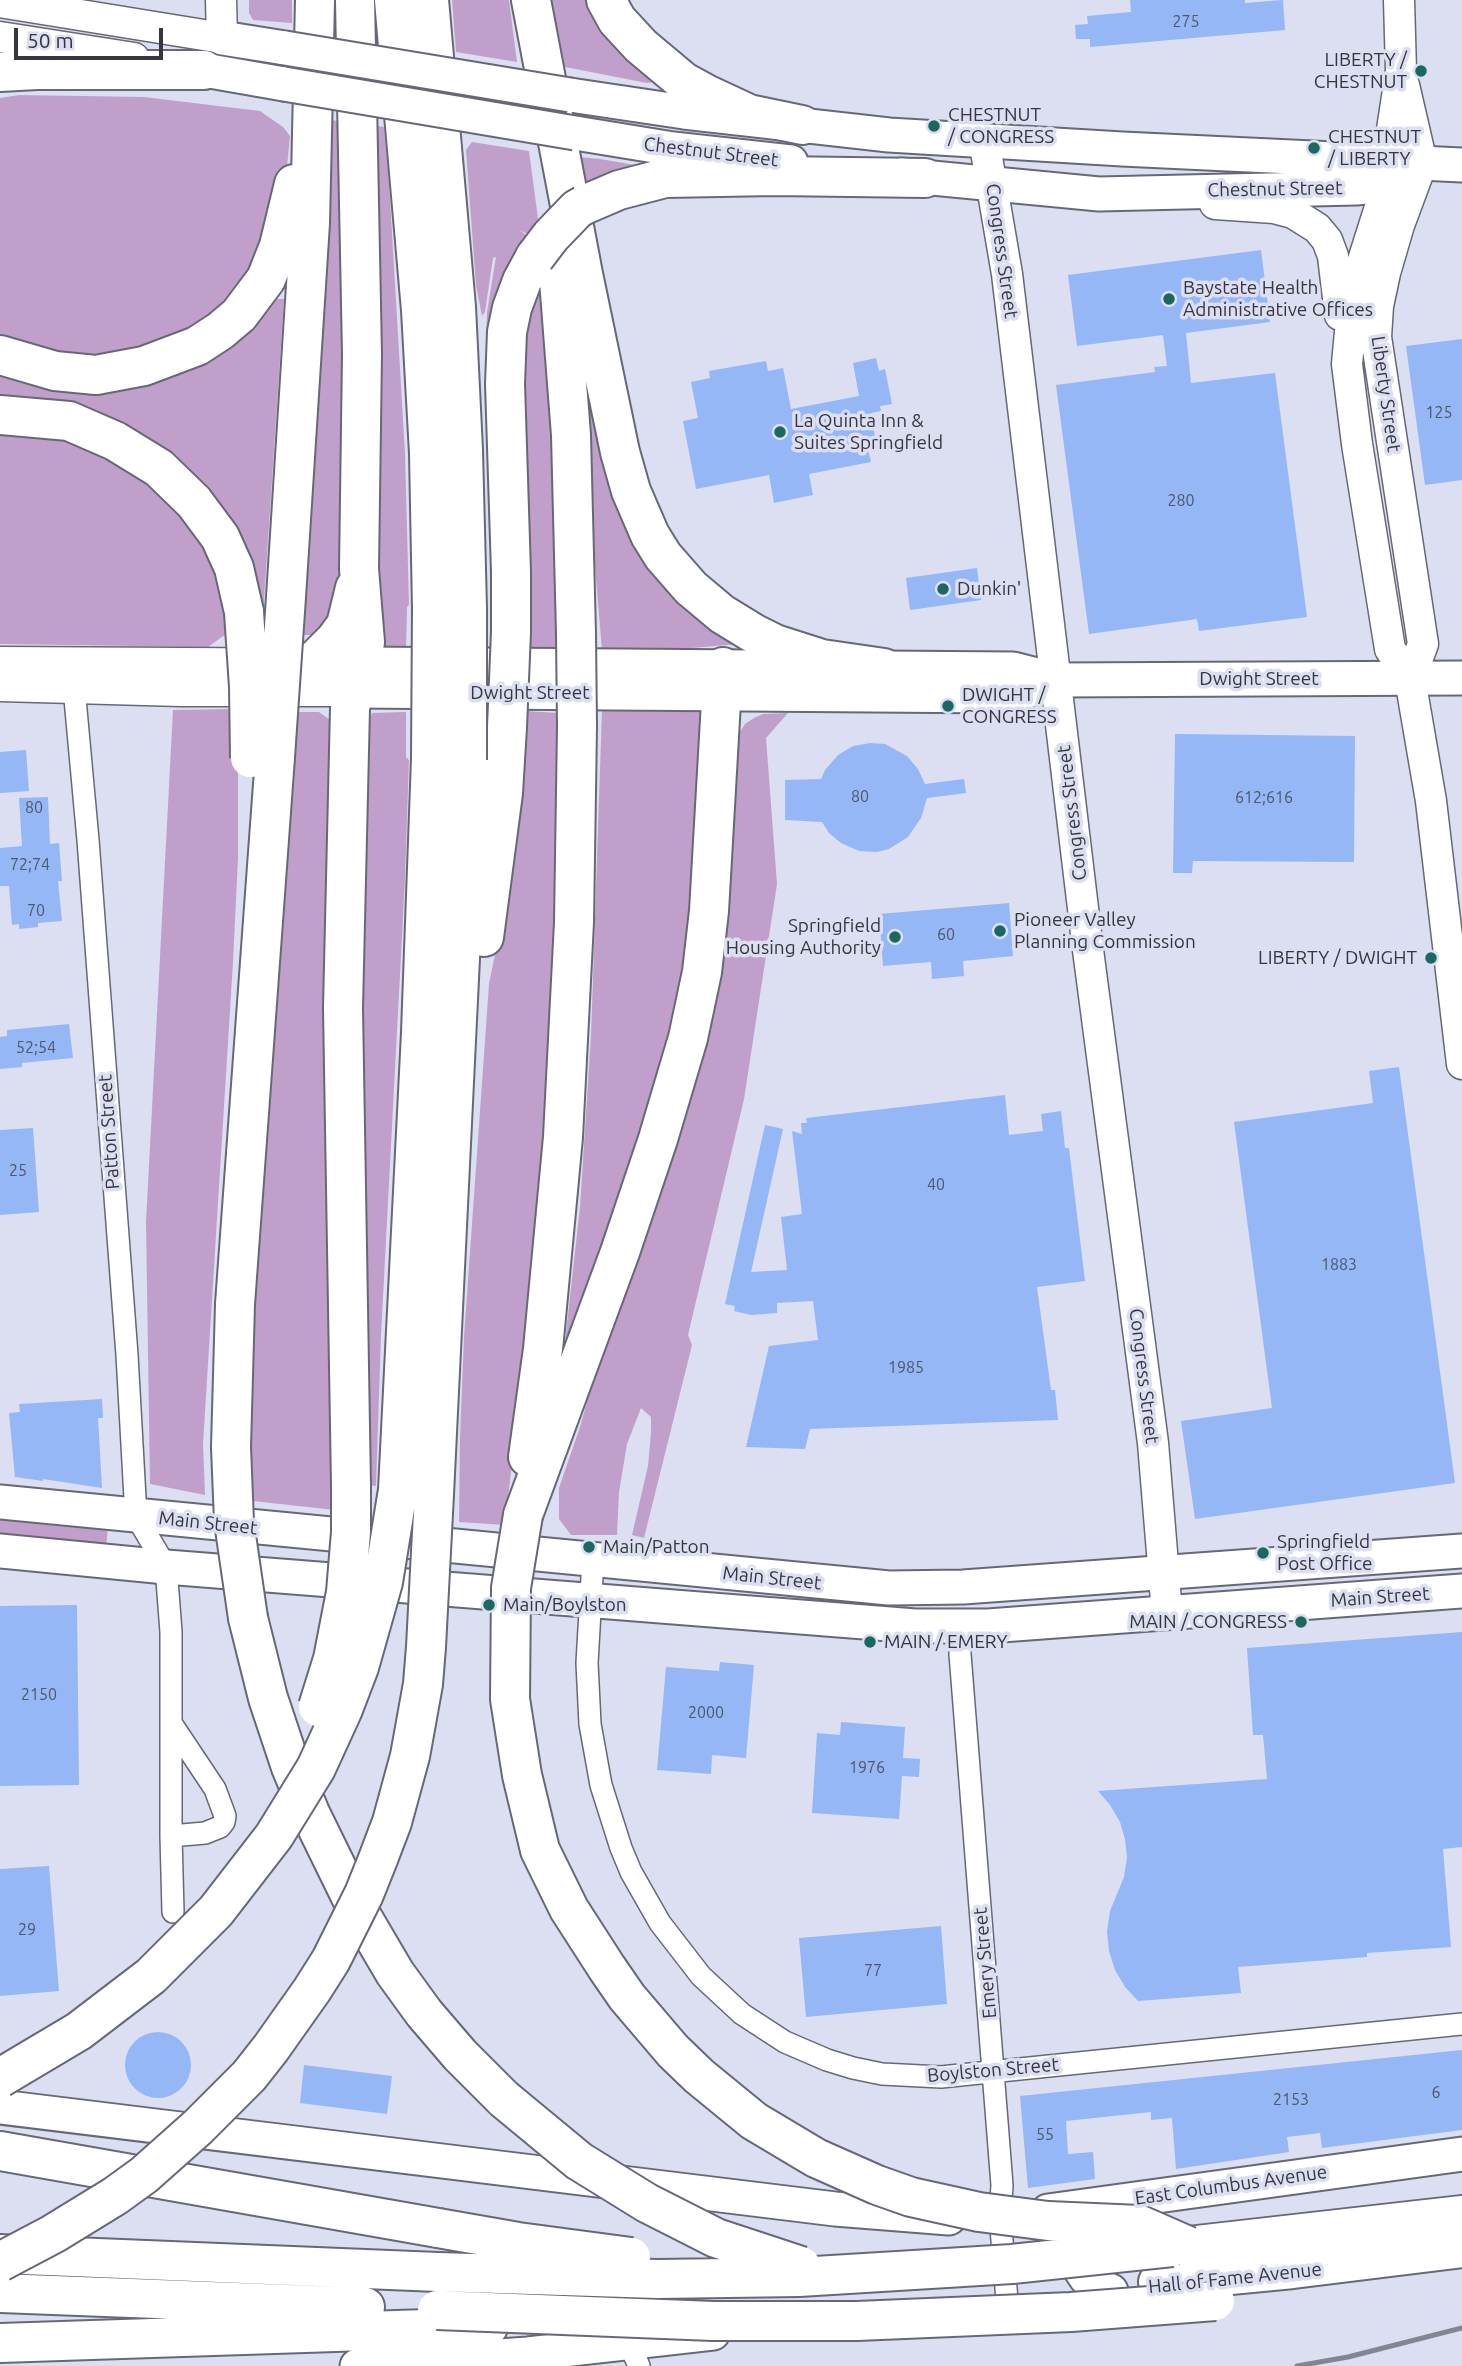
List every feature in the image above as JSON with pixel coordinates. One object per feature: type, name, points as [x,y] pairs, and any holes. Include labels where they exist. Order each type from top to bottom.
[{"type":"highway","points":[[0,355],[35,366],[76,374],[96,375],[128,370],[197,346],[220,331],[255,295],[279,246],[294,180],[298,145],[299,0]]},
{"type":"highway","points":[[315,0],[310,223],[286,597],[262,757],[253,1063],[233,1339],[231,1447],[234,1522],[248,1618],[268,1698],[310,1814],[355,1905],[380,1949],[417,2004],[460,2055],[503,2099],[579,2161],[667,2215],[742,2248],[793,2264],[843,2276],[970,2288],[1121,2286],[1293,2269],[1462,2248]]},
{"type":"highway","points":[[168,1961],[249,1849],[286,1785],[328,1678],[343,1614],[350,1551],[343,1008],[350,722],[365,642],[359,569],[362,355],[355,0]]},
{"type":"highway","points":[[394,0],[421,310],[429,453],[449,609]]},
{"type":"highway","points":[[0,2078],[61,2044],[99,2018],[168,1961],[216,1911],[253,1865],[298,1799],[324,1751],[355,1678],[375,1615],[390,1548],[416,1492],[453,1104],[449,609],[463,463],[456,307],[429,0]]},
{"type":"highway","points":[[531,0],[620,452],[631,491],[650,536],[663,556],[691,588],[722,614],[753,634],[822,659],[884,668]]},
{"type":"highway","points":[[606,0],[617,20],[641,46],[684,82],[749,114],[802,125]]},
{"type":"highway","points":[[0,72],[213,54]]},
{"type":"highway","points":[[542,58],[569,397],[577,726],[574,922],[564,1125],[543,1349],[529,1443],[523,1515],[511,1588],[510,1699],[522,1775],[540,1850],[569,1909],[627,1997],[673,2051],[754,2121],[816,2158],[911,2197],[979,2213],[1060,2222],[1140,2225],[1188,2246]]},
{"type":"highway","points":[[453,1104],[478,982],[503,793],[511,632],[505,384],[507,332],[522,281],[551,236],[577,209],[619,190],[665,178],[925,178]]},
{"type":"highway","points":[[0,415],[69,421],[115,441],[159,468],[194,502],[220,537],[234,568],[244,612],[249,687],[262,757]]},
{"type":"highway","points":[[311,664],[346,625],[359,569]]},
{"type":"highway","points":[[523,1515],[620,1252],[688,1038],[702,972],[709,911],[722,681]]},
{"type":"highway","points":[[0,2262],[64,2228],[144,2175],[198,2127],[249,2076],[331,1960],[364,1894],[396,1811],[421,1696],[426,1647],[416,1492],[422,1033],[449,760]]},
{"type":"highway","points":[[0,2151],[569,2249],[650,2259],[941,2268]]},
{"type":"highway","points":[[0,2254],[583,2278],[727,2279],[870,2274],[1012,2264],[1462,2215]]},
{"type":"highway","points":[[0,2293],[436,2319],[634,2343],[857,2321],[1072,2312],[1215,2301],[1462,2270]]},
{"type":"highway","points":[[0,2343],[436,2319]]},
{"type":"main road","points":[[213,54],[220,0]]},
{"type":"main road","name":"Liberty Street","points":[[1399,0],[1401,71],[1380,207],[1354,289],[1347,364],[1390,649],[1409,679],[1431,801],[1462,1064]]},
{"type":"main road","name":"Chestnut Street","points":[[0,2],[213,54],[284,84],[673,149],[925,178],[1099,194],[1368,187],[1385,173]]},
{"type":"main road","name":"Chestnut Street","points":[[0,37],[213,54],[285,48],[684,112],[888,135],[984,140],[1385,173],[1422,163]]},
{"type":"main road","name":"Liberty Street","points":[[1401,71],[1422,163],[1385,273],[1378,306],[1376,337],[1423,644],[1409,679]]},
{"type":"main road","name":"Congress Street","points":[[984,140],[1008,286],[1087,950],[1151,1431],[1167,1613]]},
{"type":"main road","points":[[1422,163],[1462,165]]},
{"type":"main road","points":[[1099,194],[1274,208],[1293,213],[1310,222],[1327,240],[1333,256],[1347,364]]},
{"type":"main road","name":"Dwight Street","points":[[0,662],[311,664],[357,678]]},
{"type":"main road","name":"Dwight Street","points":[[722,681],[884,668],[1013,669],[1056,680],[1462,678]]},
{"type":"main road","name":"Dwight Street","points":[[0,687],[74,688],[357,678],[722,681],[1015,695],[1056,680]]},
{"type":"main road","name":"Main Street","points":[[0,1502],[889,1588],[963,1587],[1462,1551]]},
{"type":"main road","name":"Main Street","points":[[0,1551],[166,1567],[878,1624],[960,1627],[1462,1591]]},
{"type":"main road","name":"East Columbus Avenue","points":[[0,2107],[835,2209],[957,2218],[1000,2216],[1462,2154]]},
{"type":"main road","points":[[1093,2204],[1083,2213],[1076,2225],[1072,2239],[1073,2253],[1086,2278],[1111,2291]]},
{"type":"main road","name":"Hall of Fame Avenue","points":[[357,2366],[516,2355],[1007,2300],[1462,2254]]},
{"type":"street","name":"Patton Street","points":[[74,688],[127,1355],[136,1516],[166,1567]]},
{"type":"street","name":"Boylston Street","points":[[593,1560],[587,1663],[589,1704],[594,1753],[604,1796],[621,1848],[644,1896],[678,1950],[701,1976],[742,2014],[785,2042],[827,2060],[882,2074],[913,2077],[968,2075],[1462,2024]]},
{"type":"street","points":[[166,1567],[171,1632],[173,1912]]},
{"type":"street","name":"Emery Street","points":[[960,1627],[1002,2185],[1000,2216],[1007,2300]]},
{"type":"street","points":[[171,1723],[215,1789],[225,1816],[220,1827],[205,1833],[171,1836]]},
{"type":"shaded area","points":[[249,0],[292,0],[292,23],[253,20],[249,13]]},
{"type":"shaded area","points":[[452,0],[509,0],[517,62],[456,52]]},
{"type":"shaded area","points":[[550,0],[595,0],[656,76],[653,82],[560,66]]},
{"type":"shaded area","points":[[19,95],[144,97],[260,111],[283,127],[290,136],[286,177],[246,280],[217,314],[179,337],[114,357],[58,356],[0,339],[0,98]]},
{"type":"shaded area","points":[[331,120],[344,122],[349,574],[326,635],[304,635]]},
{"type":"shaded area","points":[[364,124],[384,127],[389,182],[405,454],[409,605],[406,650],[381,648],[373,641]]},
{"type":"shaded area","points":[[472,142],[529,151],[539,226],[530,235],[519,230],[528,236],[492,418],[486,344],[487,312],[496,257],[493,258],[485,312],[482,316],[476,285],[466,150]]},
{"type":"shaded area","points":[[579,157],[600,159],[653,168],[585,190]]},
{"type":"shaded area","points":[[540,271],[549,355],[550,419],[554,420],[558,650],[527,652],[517,345]]},
{"type":"shaded area","points":[[275,299],[284,299],[262,630],[210,498],[0,405],[0,375],[40,387],[77,391],[142,385],[177,375],[205,361]]},
{"type":"shaded area","points":[[589,395],[606,439],[739,644],[657,651],[602,650],[595,567]]},
{"type":"shaded area","points":[[0,432],[73,436],[181,501],[228,589],[226,634],[208,647],[0,644]]},
{"type":"shaded area","points":[[234,709],[238,767],[238,858],[203,1444],[205,1495],[150,1484],[146,1222],[173,710]]},
{"type":"shaded area","points":[[602,710],[701,712],[708,722],[701,878],[671,1045],[562,1369],[580,1207],[591,1036]]},
{"type":"shaded area","points":[[525,711],[558,713],[561,757],[548,1143],[505,1525],[459,1522],[460,1438],[464,1337],[489,984],[500,929]]},
{"type":"shaded area","points":[[296,712],[319,712],[330,720],[336,730],[335,1510],[253,1501],[245,1443],[257,1230]]},
{"type":"shaded area","points":[[406,712],[406,757],[409,760],[405,879],[381,1335],[376,1486],[362,1484],[359,1007],[366,729],[372,713]]},
{"type":"shaded area","points":[[788,713],[766,738],[777,884],[744,1099],[688,1335],[692,1345],[644,1538],[632,1535],[648,1466],[651,1433],[651,1417],[641,1408],[627,1444],[619,1492],[617,1535],[571,1535],[559,1519],[559,1488],[602,1349],[734,735],[738,735],[745,724],[763,714]]},
{"type":"shaded area","points":[[0,1515],[108,1526],[106,1549],[0,1539]]},
{"type":"building","points":[[1130,0],[1245,0],[1245,3],[1283,0],[1285,30],[1090,47],[1090,39],[1076,39],[1075,25],[1088,24],[1087,16],[1131,12]]},
{"type":"building","points":[[1261,250],[1270,322],[1186,333],[1191,383],[1275,373],[1307,617],[1199,631],[1197,619],[1089,634],[1056,385],[1155,372],[1154,367],[1167,366],[1163,335],[1077,346],[1068,275]]},
{"type":"building","points":[[1462,339],[1462,480],[1425,485],[1406,346]]},
{"type":"building","name":"La Quinta Inn & Suites Springfield","points":[[876,358],[879,371],[885,369],[892,404],[880,406],[881,411],[871,413],[876,443],[867,445],[871,462],[809,474],[813,495],[774,503],[769,475],[696,489],[683,421],[698,418],[691,382],[710,378],[709,371],[766,361],[768,371],[783,368],[791,409],[859,396],[853,363]]},
{"type":"building","name":"Dunkin'","points":[[977,568],[981,600],[910,610],[906,578]]},
{"type":"building","points":[[1175,734],[1355,736],[1354,862],[1193,861],[1192,873],[1173,873]]},
{"type":"building","points":[[885,744],[907,756],[918,769],[925,784],[964,779],[966,793],[927,798],[921,818],[908,837],[889,849],[877,852],[859,851],[841,843],[829,833],[822,822],[785,820],[785,780],[821,779],[838,755],[853,746]]},
{"type":"building","points":[[26,750],[29,791],[0,793],[0,752]]},
{"type":"building","points":[[48,797],[50,844],[59,843],[62,881],[58,881],[62,921],[38,923],[38,927],[19,929],[19,924],[12,925],[9,886],[0,886],[0,848],[22,846],[19,798]]},
{"type":"building","points":[[1009,903],[1013,956],[963,961],[964,976],[932,979],[931,962],[883,966],[879,914]]},
{"type":"building","points":[[69,1024],[73,1058],[22,1063],[22,1067],[0,1069],[0,1037],[7,1036],[7,1030]]},
{"type":"building","points":[[1399,1067],[1455,1483],[1195,1519],[1181,1421],[1272,1408],[1234,1122],[1373,1103],[1369,1071]]},
{"type":"building","points":[[1005,1095],[1009,1135],[1043,1131],[1041,1114],[1061,1111],[1065,1148],[1069,1148],[1085,1281],[1037,1287],[1051,1390],[1055,1390],[1058,1420],[810,1429],[805,1449],[746,1447],[769,1346],[818,1340],[813,1301],[777,1303],[777,1313],[751,1315],[734,1311],[735,1306],[725,1304],[765,1125],[783,1129],[751,1272],[787,1270],[781,1217],[802,1214],[792,1131],[802,1134],[801,1123],[807,1123],[806,1118]]},
{"type":"building","points":[[33,1128],[39,1212],[0,1215],[0,1130]]},
{"type":"building","points":[[102,1399],[103,1418],[98,1418],[102,1488],[15,1477],[9,1413],[20,1412],[19,1404]]},
{"type":"building","points":[[77,1605],[79,1785],[0,1786],[0,1606]]},
{"type":"building","points":[[1462,1632],[1462,1847],[1443,1849],[1451,1947],[1367,1953],[1367,1957],[1238,1967],[1241,1993],[1138,2001],[1115,1970],[1109,1951],[1107,1932],[1110,1911],[1124,1877],[1127,1858],[1120,1822],[1098,1791],[1267,1779],[1263,1735],[1253,1735],[1247,1648]]},
{"type":"building","points":[[720,1662],[754,1665],[746,1758],[712,1755],[711,1774],[657,1770],[666,1667],[719,1671]]},
{"type":"building","points":[[841,1722],[905,1727],[903,1758],[920,1759],[919,1777],[902,1776],[899,1819],[812,1813],[817,1733],[840,1735]]},
{"type":"building","points":[[49,1866],[59,1991],[0,1996],[0,1869]]},
{"type":"building","points":[[941,1926],[947,2004],[806,2017],[799,1938]]},
{"type":"building","points":[[158,2032],[181,2042],[191,2065],[181,2088],[158,2098],[135,2088],[125,2065],[135,2042]]},
{"type":"building","points":[[1462,2050],[1462,2130],[1322,2148],[1320,2133],[1287,2137],[1289,2152],[1176,2169],[1172,2118],[1151,2120],[1151,2112],[1066,2121],[1068,2154],[1093,2152],[1095,2179],[1028,2188],[1020,2096]]},
{"type":"building","points":[[304,2065],[392,2076],[387,2114],[300,2103]]},
{"type":"railway","points":[[1297,2366],[1348,2357],[1462,2328]]},
{"type":"place","name":"LIBERTY / CHESTNUT","points":[[1421,71]]},
{"type":"place","name":"CHESTNUT / CONGRESS","points":[[934,126]]},
{"type":"place","name":"CHESTNUT / LIBERTY","points":[[1314,148]]},
{"type":"place","name":"Baystate Health Administrative Offices","points":[[1169,299]]},
{"type":"place","name":"La Quinta Inn & Suites Springfield","points":[[780,432]]},
{"type":"place","name":"Dunkin'","points":[[943,589]]},
{"type":"place","name":"DWIGHT / CONGRESS","points":[[948,706]]},
{"type":"place","name":"Pioneer Valley Planning Commission","points":[[1000,931]]},
{"type":"place","name":"Springfield Housing Authority","points":[[895,937]]},
{"type":"place","name":"LIBERTY / DWIGHT","points":[[1431,958]]},
{"type":"place","name":"Main/Patton","points":[[589,1547]]},
{"type":"place","name":"Springfield Post Office","points":[[1263,1553]]},
{"type":"place","name":"Main/Boylston","points":[[489,1605]]},
{"type":"place","name":"MAIN / CONGRESS","points":[[1301,1622]]},
{"type":"place","name":"MAIN / EMERY","points":[[870,1642]]}]
